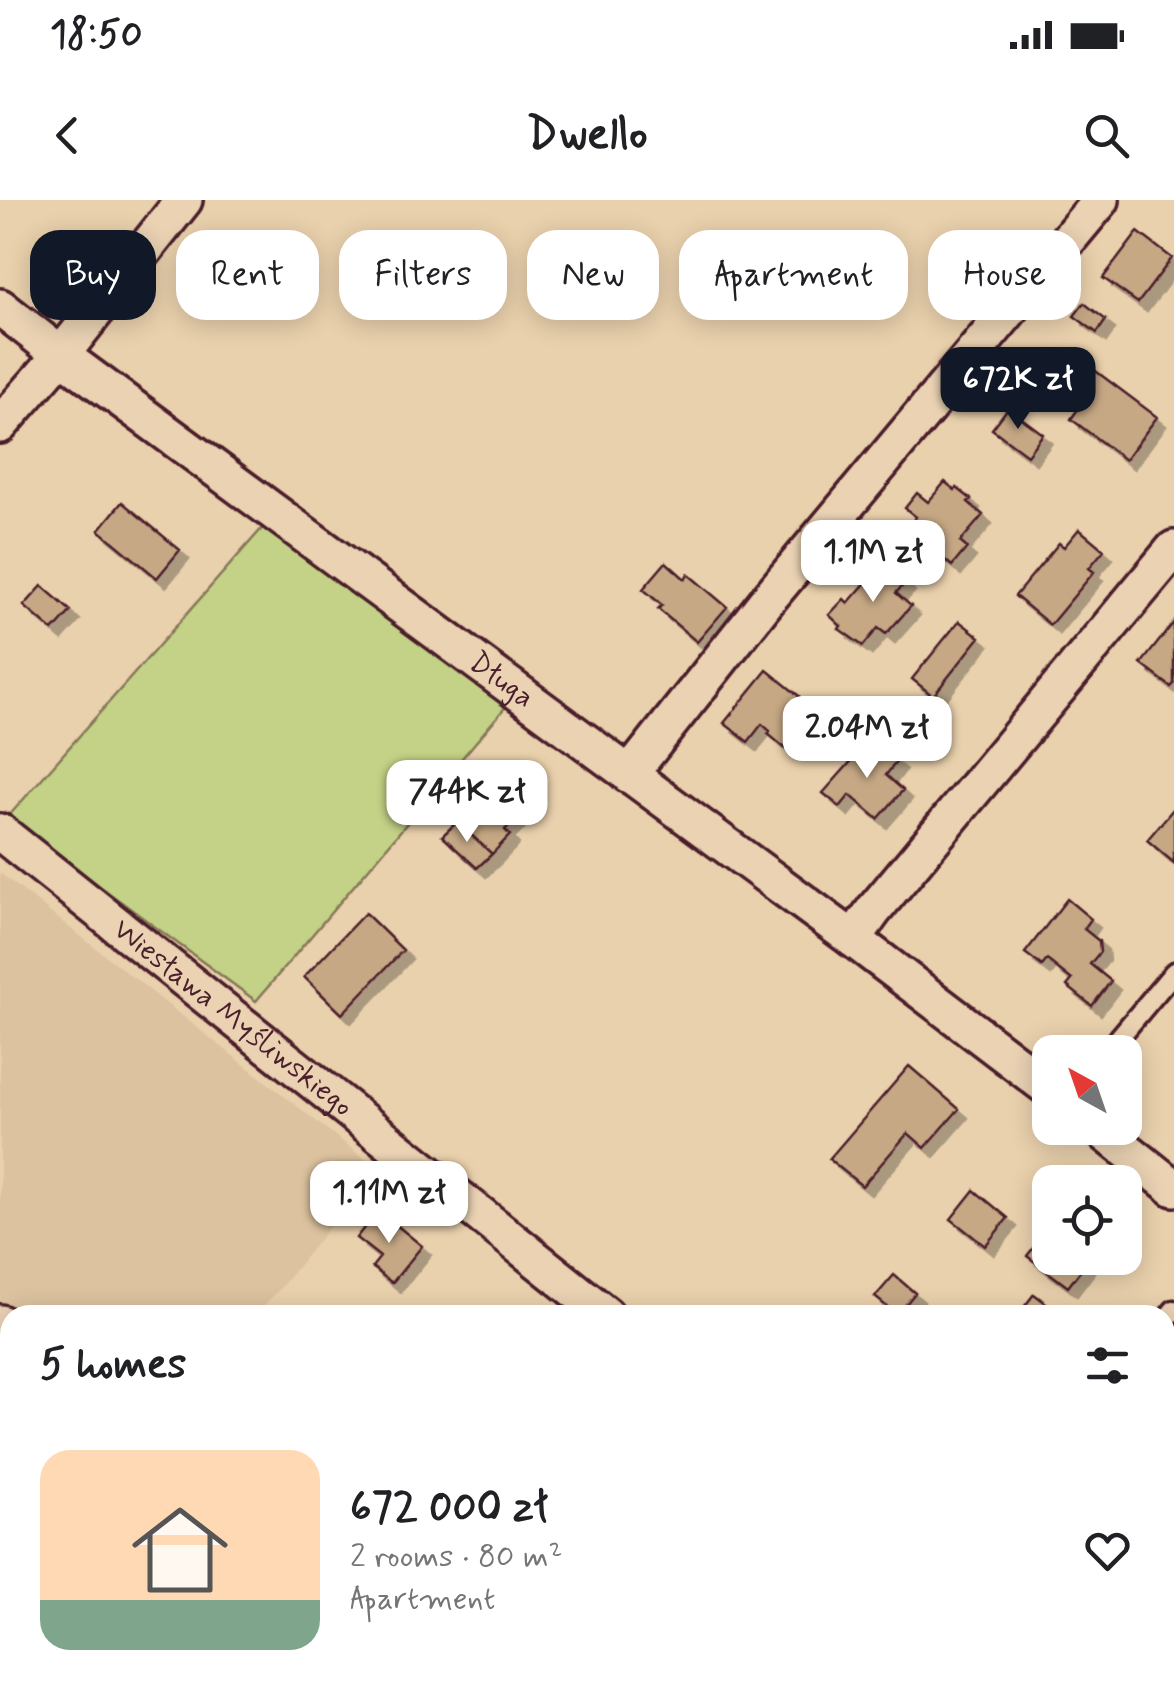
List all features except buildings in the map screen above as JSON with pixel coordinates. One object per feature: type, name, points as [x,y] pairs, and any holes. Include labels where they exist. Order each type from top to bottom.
[{"type":"street","points":[[0,426],[184,200]]},
{"type":"street","points":[[629,775],[769,598],[1101,200]]},
{"type":"street","name":"Długa","points":[[0,307],[1032,1075]]},
{"type":"street","points":[[853,939],[1174,549]]},
{"type":"street","name":"Wiesława Myśliwskiego","points":[[0,832],[593,1305]]},
{"type":"street","points":[[1120,1145],[1174,1188]]},
{"type":"lane","points":[[1121,1035],[1174,972]]},
{"type":"shaded area","points":[[0,873],[376,1168],[265,1305],[0,1305]]},
{"type":"green space","points":[[265,525],[508,704],[256,1001],[7,818]]}]
